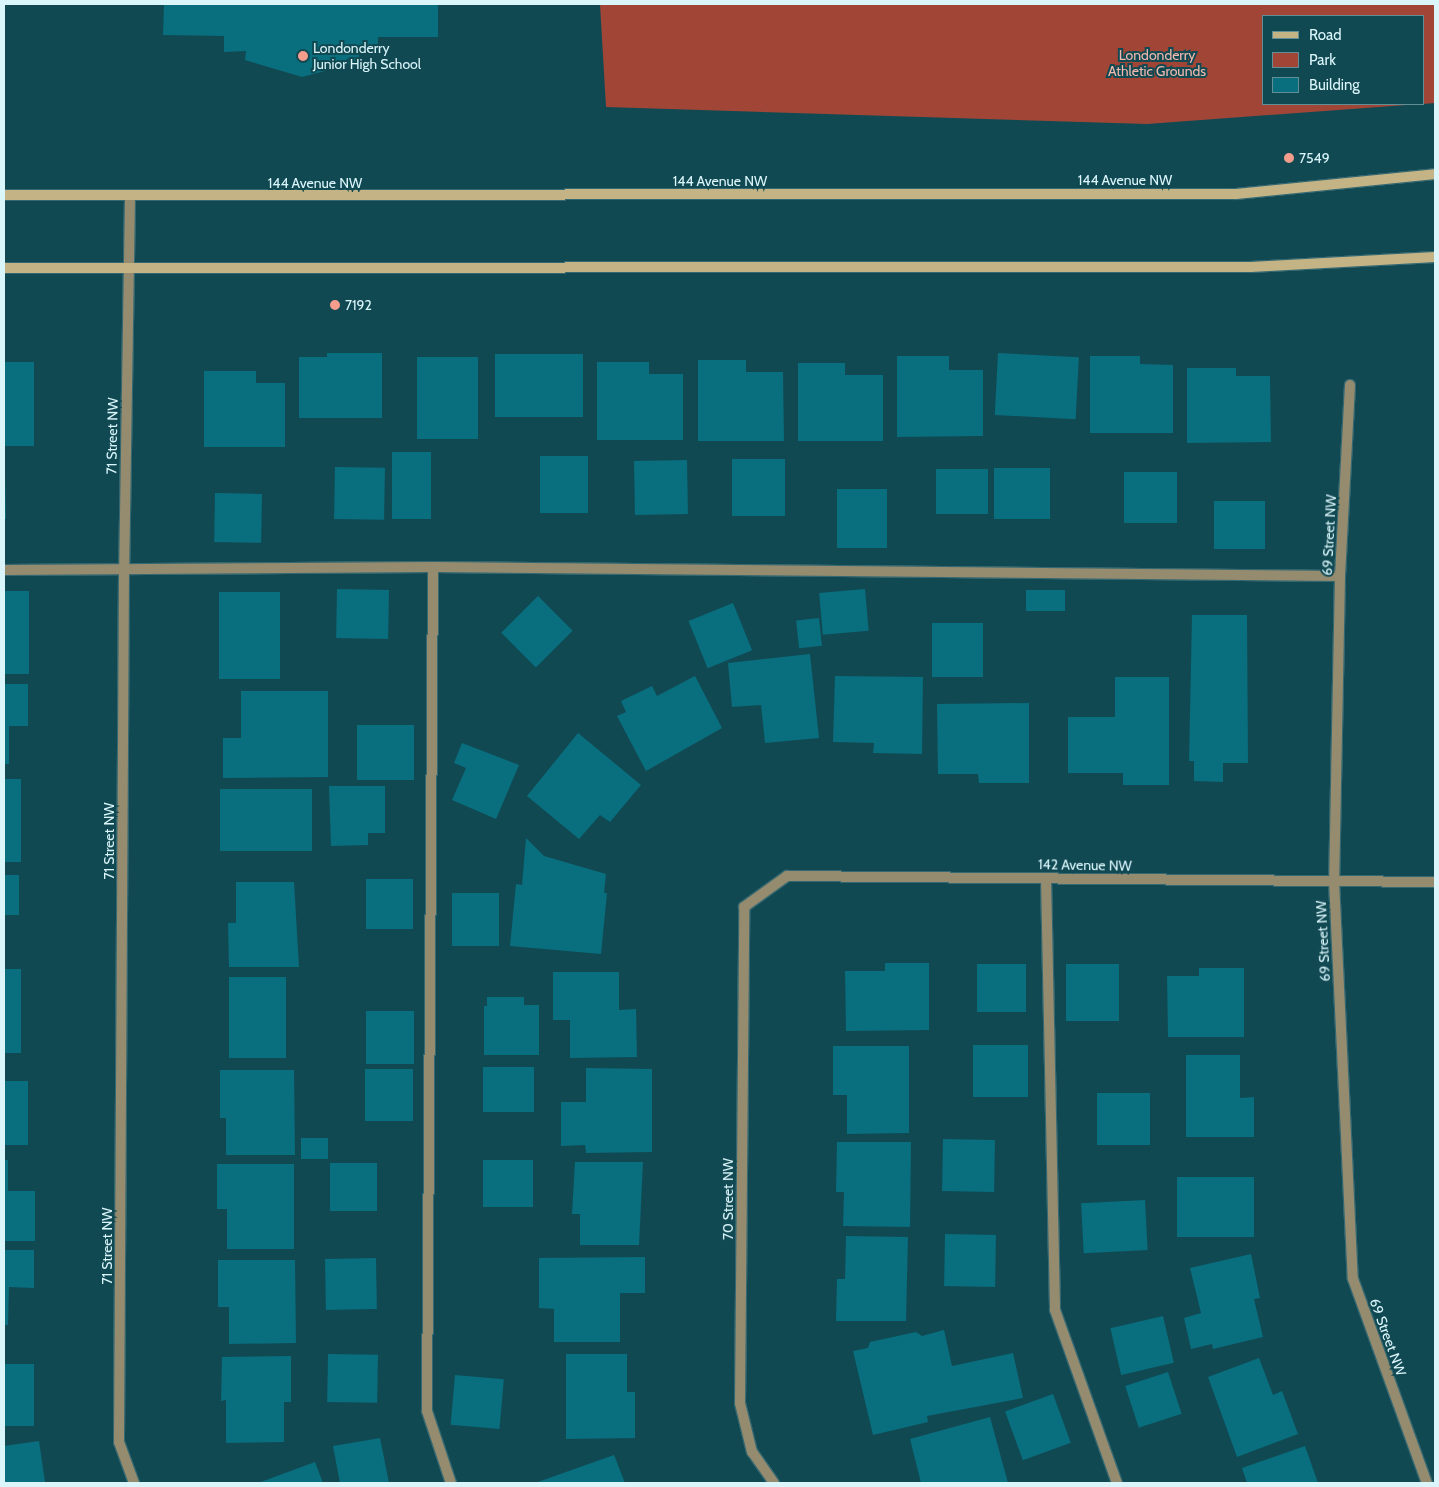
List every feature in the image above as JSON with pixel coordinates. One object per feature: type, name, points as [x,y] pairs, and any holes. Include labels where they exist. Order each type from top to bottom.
[{"type":"street","name":"144 Avenue NW","points":[[4,195],[130,197],[1236,194],[1435,174]]},
{"type":"street","name":"71 Street NW","points":[[130,197],[124,570],[119,1442],[134,1483]]},
{"type":"street","points":[[4,268],[1251,267],[1435,257]]},
{"type":"street","name":"69 Street NW","points":[[1350,385],[1340,576],[1334,882],[1353,1279],[1426,1483]]},
{"type":"street","points":[[433,567],[427,1410],[452,1483]]},
{"type":"street","points":[[4,570],[433,567],[1340,576]]},
{"type":"street","name":"142 Avenue NW","points":[[744,907],[787,876],[1435,882]]},
{"type":"street","points":[[1046,878],[1055,1310],[1116,1483]]},
{"type":"street","name":"70 Street NW","points":[[744,907],[740,1402],[752,1452],[774,1483]]},
{"type":"green space","name":"Londonderry Athletic Grounds","points":[[600,4],[1435,4],[1435,103],[1424,104],[1424,15],[1262,15],[1262,105],[1406,105],[1147,124],[606,107]]},
{"type":"building","points":[[164,4],[438,4],[438,37],[378,37],[378,52],[359,52],[359,62],[302,77],[245,60],[246,51],[224,52],[224,36],[163,35]]},
{"type":"building","points":[[327,353],[382,353],[382,418],[299,418],[299,357],[327,357]]},
{"type":"building","points":[[998,353],[1079,357],[1076,419],[995,415]]},
{"type":"building","points":[[495,354],[583,354],[583,417],[495,417]]},
{"type":"building","points":[[897,356],[949,356],[949,370],[983,370],[983,436],[897,437]]},
{"type":"building","points":[[1090,356],[1140,356],[1140,364],[1173,365],[1173,433],[1090,433]]},
{"type":"building","points":[[417,357],[478,357],[478,439],[417,439]]},
{"type":"building","points":[[698,360],[746,360],[746,372],[783,372],[784,441],[698,441]]},
{"type":"building","points":[[4,362],[34,362],[34,446],[4,446]]},
{"type":"building","points":[[597,362],[649,362],[649,374],[683,374],[683,440],[597,440]]},
{"type":"building","points":[[798,363],[845,363],[845,375],[883,375],[883,441],[798,441]]},
{"type":"building","points":[[1187,368],[1236,368],[1236,376],[1270,376],[1271,442],[1187,443]]},
{"type":"building","points":[[204,371],[256,371],[256,383],[285,383],[285,447],[204,447]]},
{"type":"building","points":[[392,452],[431,452],[431,519],[392,519]]},
{"type":"building","points":[[540,456],[588,456],[588,513],[540,513]]},
{"type":"building","points":[[732,459],[785,459],[785,516],[732,516]]},
{"type":"building","points":[[687,460],[688,514],[635,515],[634,461]]},
{"type":"building","points":[[335,467],[385,468],[384,520],[334,519]]},
{"type":"building","points":[[994,468],[1050,468],[1050,519],[994,519]]},
{"type":"building","points":[[936,469],[988,469],[988,514],[936,514]]},
{"type":"building","points":[[1124,472],[1177,472],[1177,523],[1124,523]]},
{"type":"building","points":[[5,475],[6,519],[4,519]]},
{"type":"building","points":[[837,489],[887,489],[887,548],[837,548]]},
{"type":"building","points":[[215,493],[262,494],[261,543],[214,542]]},
{"type":"building","points":[[1214,501],[1265,501],[1265,549],[1214,549]]},
{"type":"building","points":[[337,589],[389,590],[388,639],[336,638]]},
{"type":"building","points":[[865,589],[869,631],[823,635],[819,593]]},
{"type":"building","points":[[1026,590],[1065,590],[1065,611],[1026,611]]},
{"type":"building","points":[[4,591],[29,591],[29,674],[4,674]]},
{"type":"building","points":[[219,592],[280,592],[280,679],[219,679]]},
{"type":"building","points":[[538,596],[573,631],[536,667],[501,633]]},
{"type":"building","points":[[733,603],[752,650],[708,668],[688,621]]},
{"type":"building","points":[[1192,615],[1247,615],[1248,763],[1223,763],[1223,782],[1194,781],[1194,761],[1189,761]]},
{"type":"building","points":[[819,618],[822,646],[799,648],[796,620]]},
{"type":"building","points":[[932,623],[983,623],[983,677],[932,677]]},
{"type":"building","points":[[810,654],[819,738],[765,743],[761,705],[732,707],[728,663]]},
{"type":"building","points":[[695,676],[722,728],[646,771],[617,716],[626,712],[621,701],[652,686],[657,696]]},
{"type":"building","points":[[835,676],[923,677],[922,754],[873,753],[874,743],[833,742]]},
{"type":"building","points":[[1115,677],[1169,677],[1169,785],[1123,785],[1123,773],[1068,773],[1068,717],[1115,717]]},
{"type":"building","points":[[4,684],[28,684],[28,726],[9,726],[9,764],[4,764]]},
{"type":"building","points":[[241,691],[328,691],[328,777],[223,778],[223,738],[241,738]]},
{"type":"building","points":[[1029,703],[1029,783],[979,783],[978,774],[938,774],[937,704]]},
{"type":"building","points":[[357,725],[414,725],[414,780],[357,780]]},
{"type":"building","points":[[578,733],[641,785],[610,822],[600,815],[579,839],[527,796]]},
{"type":"building","points":[[462,743],[519,765],[496,819],[452,800],[466,768],[454,763]]},
{"type":"building","points":[[4,779],[21,779],[21,862],[4,862]]},
{"type":"building","points":[[329,786],[385,786],[385,833],[368,833],[368,845],[331,846]]},
{"type":"building","points":[[220,789],[312,789],[312,851],[220,851]]},
{"type":"building","points":[[526,838],[544,856],[606,874],[604,893],[607,893],[601,954],[510,946],[516,884],[522,885]]},
{"type":"building","points":[[4,875],[19,875],[19,915],[4,915]]},
{"type":"building","points":[[366,879],[413,879],[413,929],[366,929]]},
{"type":"building","points":[[236,882],[294,882],[299,967],[229,967],[228,923],[236,923]]},
{"type":"building","points":[[452,893],[499,893],[499,946],[452,946]]},
{"type":"building","points":[[885,963],[929,963],[929,1030],[846,1031],[845,971],[885,971]]},
{"type":"building","points":[[977,964],[1026,964],[1026,1012],[977,1012]]},
{"type":"building","points":[[1066,964],[1119,964],[1119,1021],[1066,1021]]},
{"type":"building","points":[[1199,968],[1244,968],[1244,1037],[1168,1037],[1167,976],[1199,976]]},
{"type":"building","points":[[4,969],[21,969],[21,1053],[4,1053]]},
{"type":"building","points":[[553,972],[619,972],[619,1010],[636,1009],[637,1057],[570,1058],[570,1020],[553,1020]]},
{"type":"building","points":[[229,977],[286,977],[286,1058],[229,1058]]},
{"type":"building","points":[[487,997],[524,997],[524,1005],[539,1005],[539,1055],[484,1055],[484,1006],[487,1006]]},
{"type":"building","points":[[366,1011],[414,1011],[414,1064],[366,1064]]},
{"type":"building","points":[[973,1045],[1028,1045],[1028,1097],[973,1097]]},
{"type":"building","points":[[833,1046],[909,1046],[909,1133],[847,1134],[847,1095],[833,1095]]},
{"type":"building","points":[[1186,1055],[1240,1055],[1240,1098],[1254,1097],[1254,1137],[1186,1137]]},
{"type":"building","points":[[483,1067],[534,1067],[534,1112],[483,1112]]},
{"type":"building","points":[[586,1068],[652,1069],[652,1152],[586,1153],[585,1145],[561,1146],[561,1102],[586,1102]]},
{"type":"building","points":[[365,1069],[413,1069],[413,1121],[365,1121]]},
{"type":"building","points":[[220,1070],[294,1070],[295,1155],[226,1155],[226,1118],[220,1118]]},
{"type":"building","points":[[4,1081],[28,1081],[28,1145],[4,1145]]},
{"type":"building","points":[[1097,1093],[1150,1093],[1150,1145],[1097,1145]]},
{"type":"building","points":[[301,1138],[328,1138],[328,1159],[301,1159]]},
{"type":"building","points":[[943,1139],[995,1140],[994,1192],[942,1191]]},
{"type":"building","points":[[837,1142],[911,1142],[910,1227],[843,1226],[844,1192],[836,1192]]},
{"type":"building","points":[[4,1160],[8,1160],[8,1191],[35,1191],[35,1241],[4,1241]]},
{"type":"building","points":[[483,1160],[533,1160],[533,1207],[483,1207]]},
{"type":"building","points":[[575,1162],[643,1162],[639,1245],[580,1245],[580,1214],[572,1214]]},
{"type":"building","points":[[330,1163],[377,1163],[377,1211],[330,1211]]},
{"type":"building","points":[[217,1164],[294,1164],[294,1249],[227,1249],[227,1209],[217,1209]]},
{"type":"building","points":[[1177,1177],[1254,1177],[1254,1237],[1177,1237]]},
{"type":"building","points":[[1145,1200],[1148,1250],[1084,1253],[1081,1203]]},
{"type":"building","points":[[945,1234],[996,1235],[995,1287],[944,1286]]},
{"type":"building","points":[[846,1236],[908,1237],[906,1321],[836,1321],[837,1279],[845,1279]]},
{"type":"building","points":[[4,1250],[34,1250],[34,1288],[9,1287],[8,1325],[4,1325]]},
{"type":"building","points":[[1251,1254],[1260,1298],[1254,1299],[1263,1337],[1213,1349],[1212,1344],[1191,1349],[1184,1318],[1201,1313],[1190,1268]]},
{"type":"building","points":[[645,1257],[645,1293],[620,1293],[620,1342],[554,1342],[554,1309],[539,1308],[539,1258]]},
{"type":"building","points":[[376,1258],[377,1309],[326,1310],[325,1259]]},
{"type":"building","points":[[218,1260],[295,1260],[296,1343],[229,1344],[229,1307],[218,1307]]},
{"type":"building","points":[[1163,1316],[1174,1363],[1121,1375],[1110,1328]]},
{"type":"building","points":[[944,1330],[952,1366],[1013,1353],[1023,1398],[927,1416],[928,1422],[873,1435],[853,1351],[868,1348],[870,1342],[916,1332],[922,1336]]},
{"type":"building","points":[[328,1354],[378,1355],[377,1403],[327,1402]]},
{"type":"building","points":[[566,1354],[627,1354],[627,1392],[635,1392],[635,1438],[566,1439]]},
{"type":"building","points":[[291,1356],[291,1402],[284,1402],[284,1442],[226,1443],[226,1400],[221,1401],[222,1357]]},
{"type":"building","points":[[1259,1358],[1273,1395],[1282,1391],[1298,1434],[1237,1457],[1208,1377]]},
{"type":"building","points":[[4,1364],[34,1364],[34,1426],[4,1426]]},
{"type":"building","points":[[1168,1372],[1182,1414],[1139,1428],[1125,1386]]},
{"type":"building","points":[[455,1375],[504,1379],[499,1429],[451,1425]]},
{"type":"building","points":[[1053,1394],[1071,1443],[1023,1460],[1005,1411]]},
{"type":"building","points":[[990,1417],[1008,1483],[921,1483],[910,1439]]},
{"type":"building","points":[[380,1438],[389,1483],[340,1483],[333,1446]]},
{"type":"building","points":[[39,1441],[45,1482],[4,1483],[4,1446]]},
{"type":"building","points":[[1305,1446],[1318,1483],[1247,1483],[1242,1468]]},
{"type":"building","points":[[614,1455],[625,1483],[535,1483]]},
{"type":"building","points":[[315,1462],[323,1483],[258,1483]]},
{"type":"place","name":"Londonderry Junior High School","points":[[303,56]]},
{"type":"place","name":"7549","points":[[1289,158]]},
{"type":"place","name":"7192","points":[[335,305]]}]
